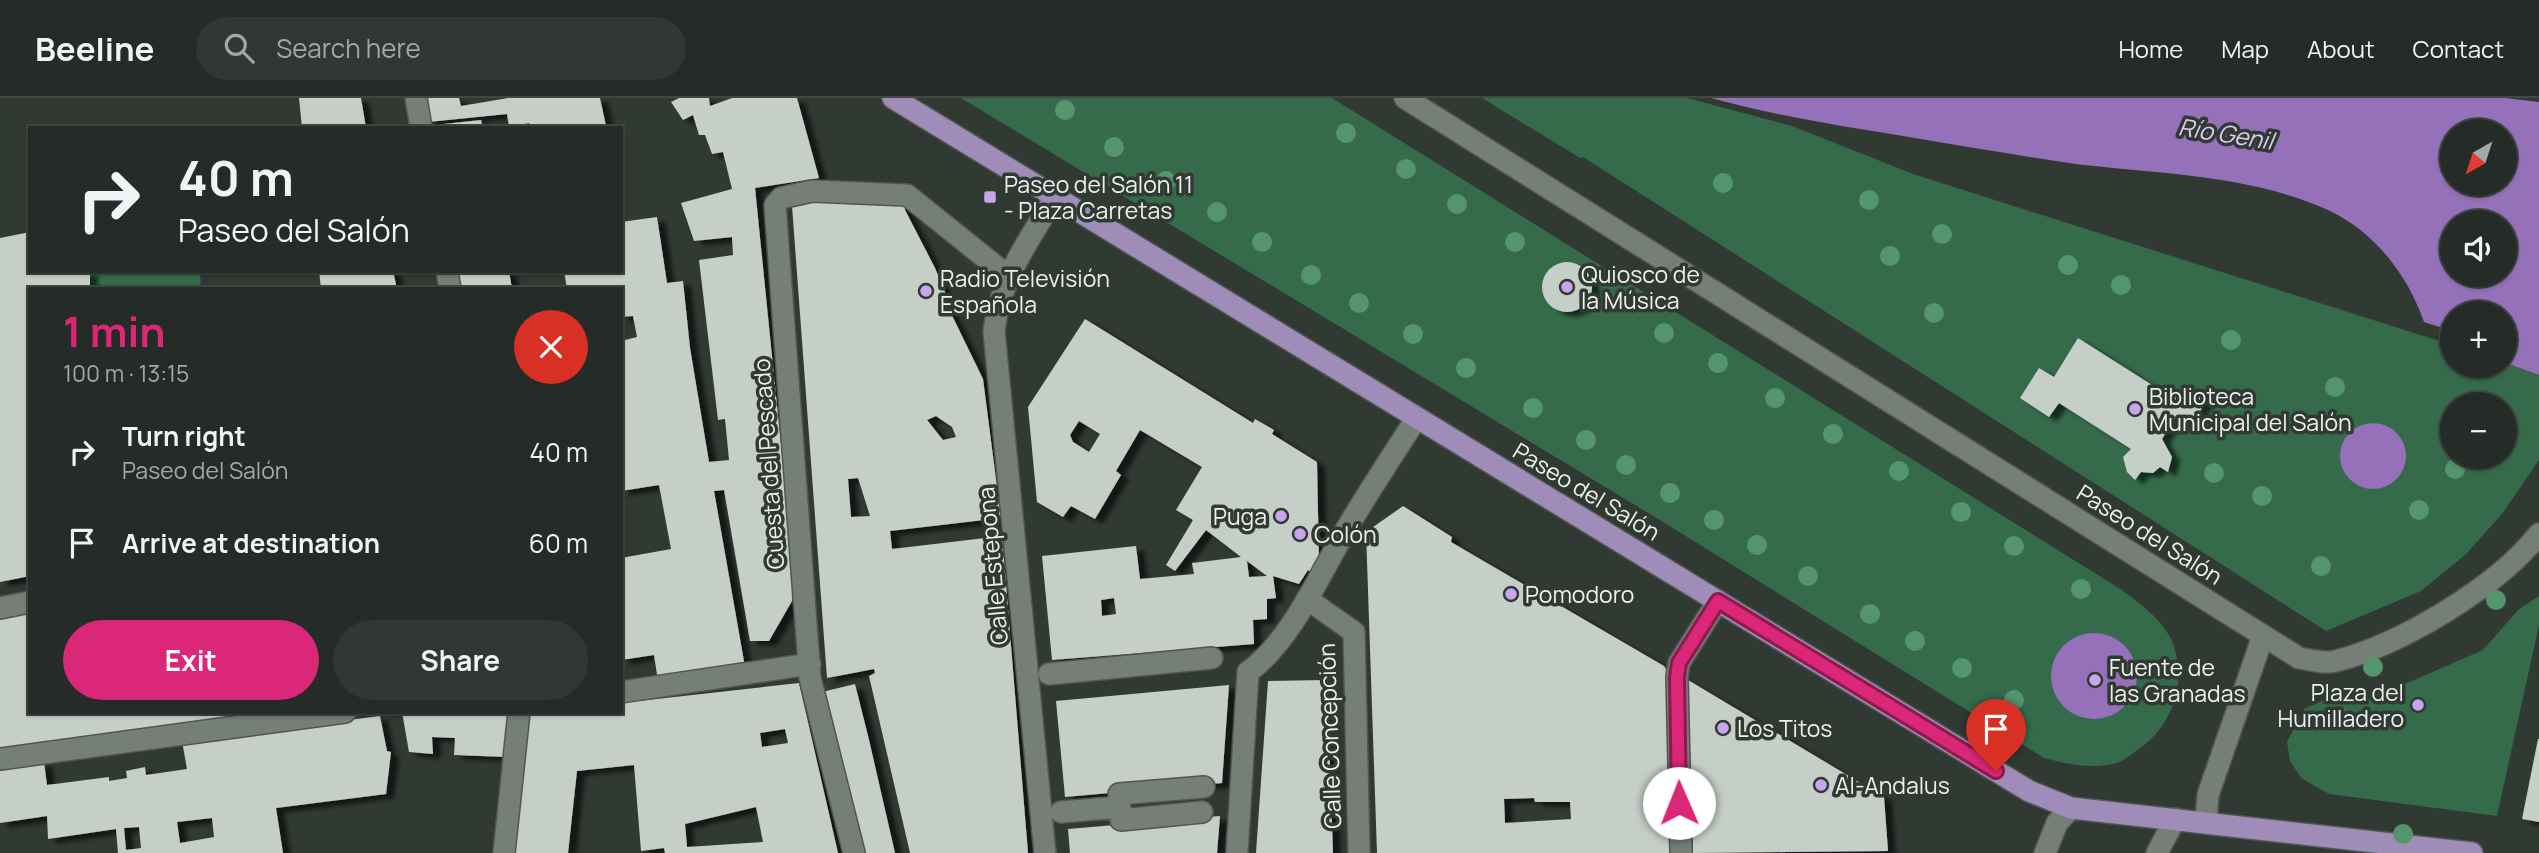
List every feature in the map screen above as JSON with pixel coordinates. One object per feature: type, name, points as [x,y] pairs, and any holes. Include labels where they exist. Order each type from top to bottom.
[{"type":"main road","name":"Paseo del Salón","points":[[893,98],[2029,791],[2070,808],[2175,819]]},
{"type":"main road","points":[[2175,819],[2472,853]]},
{"type":"street","points":[[416,98],[421,126]]},
{"type":"street","name":"Paseo del Salón","points":[[1405,98],[2299,658],[2334,662],[2440,615],[2494,579],[2539,534]]},
{"type":"street","name":"Cuesta del Pescado","points":[[810,664],[775,205],[781,198],[812,191],[907,195],[1008,276]]},
{"type":"street","name":"Calle Estepona","points":[[1045,853],[994,331],[997,301],[1008,276],[1054,198]]},
{"type":"street","points":[[1237,853],[1248,672],[1269,654],[1307,599],[1349,524],[1416,419]]},
{"type":"street","name":"Calle Concepción","points":[[1307,599],[1354,632],[1359,853]]},
{"type":"street","points":[[1681,853],[1677,677],[1679,663],[1718,601]]},
{"type":"street","points":[[0,608],[28,603]]},
{"type":"street","points":[[2206,822],[2208,795],[2263,636]]},
{"type":"street","points":[[1049,674],[1212,658]]},
{"type":"street","points":[[623,692],[810,664],[810,678],[854,853]]},
{"type":"street","points":[[0,759],[330,714]]},
{"type":"street","points":[[504,853],[519,714]]},
{"type":"street","points":[[1202,812],[1121,820],[1119,794],[1205,787]]},
{"type":"street","points":[[1061,812],[1120,807]]},
{"type":"street","points":[[2045,853],[2057,822],[2070,808]]},
{"type":"street","points":[[2157,853],[2175,819]]},
{"type":"green space","points":[[961,98],[1332,98],[2122,590],[2156,618],[2171,639],[2176,655],[2178,686],[2168,716],[2149,741],[2122,761],[2087,766],[2044,758],[1668,525]]},
{"type":"green space","points":[[1482,98],[1687,98],[1792,126],[1913,174],[2440,341],[2440,378],[2517,378],[2517,367],[2539,375],[2539,460],[2502,514],[2465,555],[2421,591],[2326,631],[1583,157],[1580,158]]},
{"type":"green space","points":[[90,273],[200,273],[201,287],[90,287]]},
{"type":"green space","name":"Plaza del Humilladero","points":[[2539,596],[2539,625],[2497,816],[2329,794],[2301,778],[2290,761],[2287,742],[2304,709],[2324,700],[2398,687],[2483,650],[2518,610]]},
{"type":"water","name":"Río Genil","points":[[1711,98],[2505,98],[2539,102],[2539,375],[2517,367],[2517,301],[2440,301],[2440,327],[2424,322],[2409,288],[2376,244],[2347,220],[2300,199],[2238,183],[2034,158],[1785,115]]},
{"type":"water","points":[[2373,423],[2386,426],[2396,433],[2403,443],[2406,456],[2403,469],[2396,479],[2386,486],[2373,489],[2360,486],[2350,479],[2343,469],[2340,456],[2343,443],[2350,433],[2360,426]]},
{"type":"water","name":"Fuente de las Granadas","points":[[2086,633],[2102,633],[2125,645],[2134,659],[2137,676],[2134,693],[2125,707],[2102,719],[2086,719],[2070,712],[2058,700],[2051,684],[2051,668],[2058,652],[2070,640]]},
{"type":"building","points":[[299,98],[361,98],[366,126],[302,126]]},
{"type":"building","points":[[423,98],[459,98],[461,106],[508,98],[600,98],[606,126],[530,126],[529,123],[509,126],[507,114],[428,122]]},
{"type":"building","points":[[679,98],[709,98],[710,106],[732,98],[797,98],[819,178],[755,188],[796,594],[769,641],[750,641],[724,490],[714,491],[745,667],[658,681],[654,655],[623,660],[623,558],[671,549],[659,485],[623,491],[623,340],[637,337],[633,316],[623,317],[623,287],[567,287],[564,273],[623,273],[623,222],[657,217],[667,283],[683,281],[690,348],[709,462],[729,460],[725,419],[718,420],[699,260],[733,255],[732,237],[694,241],[681,203],[732,189],[723,152],[712,154],[705,135],[699,135],[693,115],[683,120],[671,102]]},
{"type":"building","points":[[481,120],[482,126],[425,126]]},
{"type":"building","points":[[822,198],[824,203],[835,198],[872,200],[874,204],[880,201],[905,203],[905,210],[947,297],[944,299],[983,379],[1001,518],[890,531],[892,549],[1002,536],[1028,853],[910,853],[869,676],[875,673],[874,669],[827,678],[792,206],[799,202],[815,203]],"holes":[[[936,416],[952,427],[956,437],[943,440],[927,420]],[[858,478],[870,516],[851,517],[848,479]]]},
{"type":"building","points":[[28,232],[28,273],[90,273],[90,287],[28,287],[28,576],[0,582],[0,238]]},
{"type":"building","name":"Quiosco de la Música","points":[[1567,262],[1585,269],[1592,287],[1585,305],[1567,312],[1549,305],[1542,287],[1549,269]]},
{"type":"building","points":[[319,273],[393,273],[397,287],[321,287]]},
{"type":"building","points":[[455,273],[509,273],[512,287],[458,287]]},
{"type":"building","points":[[1085,319],[1253,423],[1255,419],[1274,430],[1272,434],[1317,462],[1319,564],[1313,574],[1308,570],[1299,584],[1273,576],[1276,598],[1267,599],[1267,619],[1253,620],[1254,644],[1052,660],[1042,556],[1136,546],[1140,579],[1194,574],[1192,563],[1241,557],[1206,530],[1175,571],[1166,565],[1193,520],[1176,510],[1202,467],[1140,430],[1116,471],[1121,475],[1095,519],[1071,506],[1063,517],[1037,502],[1028,407]],"holes":[[[1079,421],[1100,434],[1089,452],[1073,442],[1070,435]],[[1247,561],[1267,576],[1249,577]],[[1114,598],[1116,614],[1102,616],[1101,600]]]},
{"type":"building","name":"Biblioteca Municipal del Salón","points":[[2078,338],[2174,399],[2183,385],[2207,400],[2192,424],[2177,415],[2162,439],[2172,457],[2168,472],[2160,467],[2153,473],[2141,472],[2135,480],[2127,472],[2123,457],[2131,449],[2059,403],[2049,417],[2020,398],[2039,368],[2054,377]]},
{"type":"building","points":[[1403,506],[1452,537],[1451,542],[1664,666],[1669,674],[1672,853],[1377,853],[1366,532]],"holes":[[[1534,798],[1535,802],[1570,802],[1571,819],[1505,823],[1504,799]]]},
{"type":"building","points":[[28,609],[28,714],[248,714],[0,749],[0,616]]},
{"type":"building","points":[[1327,680],[1333,853],[1256,853],[1268,681]]},
{"type":"building","points":[[1688,680],[1884,797],[1888,851],[1693,853]]},
{"type":"building","points":[[799,683],[838,853],[665,853],[664,848],[641,851],[634,765],[577,771],[568,853],[515,853],[530,714],[623,714],[623,703]],"holes":[[[785,729],[788,743],[762,747],[760,733]],[[756,807],[763,842],[687,847],[685,824]]]},
{"type":"building","points":[[855,684],[895,853],[862,853],[822,692]]},
{"type":"building","points":[[1229,685],[1222,783],[1065,797],[1056,701]]},
{"type":"building","points":[[402,714],[513,714],[507,757],[454,755],[455,738],[432,737],[433,754],[409,752]]},
{"type":"building","points":[[380,716],[387,751],[391,752],[386,794],[276,808],[283,853],[118,853],[116,829],[48,839],[47,816],[0,823],[0,768],[44,762],[47,785],[109,777],[109,781],[127,778],[126,771],[145,767],[146,775],[187,769],[182,741]],"holes":[[[212,818],[214,837],[180,843],[177,822]],[[139,827],[141,848],[126,850],[124,828]]]},
{"type":"building","points":[[2539,739],[2539,822],[2522,819]]},
{"type":"building","points":[[1220,816],[1217,853],[1070,853],[1068,829]]},
{"type":"place","name":"Paseo del Salón 11 - Plaza Carretas","points":[[990,197]]},
{"type":"place","name":"Quiosco de la Música","points":[[1567,287]]},
{"type":"place","name":"Radio Televisión Española","points":[[926,291]]},
{"type":"place","name":"Biblioteca Municipal del Salón","points":[[2135,409]]},
{"type":"place","name":"Puga","points":[[1281,516]]},
{"type":"place","name":"Colón","points":[[1300,534]]},
{"type":"place","name":"Pomodoro","points":[[1511,594]]},
{"type":"place","name":"Fuente de las Granadas","points":[[2095,680]]},
{"type":"place","name":"Plaza del Humilladero","points":[[2418,705]]},
{"type":"place","name":"Los Titos","points":[[1723,728]]},
{"type":"place","name":"Al-Andalus","points":[[1821,785]]},
{"type":"route","points":[[1679,803],[1679,663],[1718,601],[1996,771]]}]
